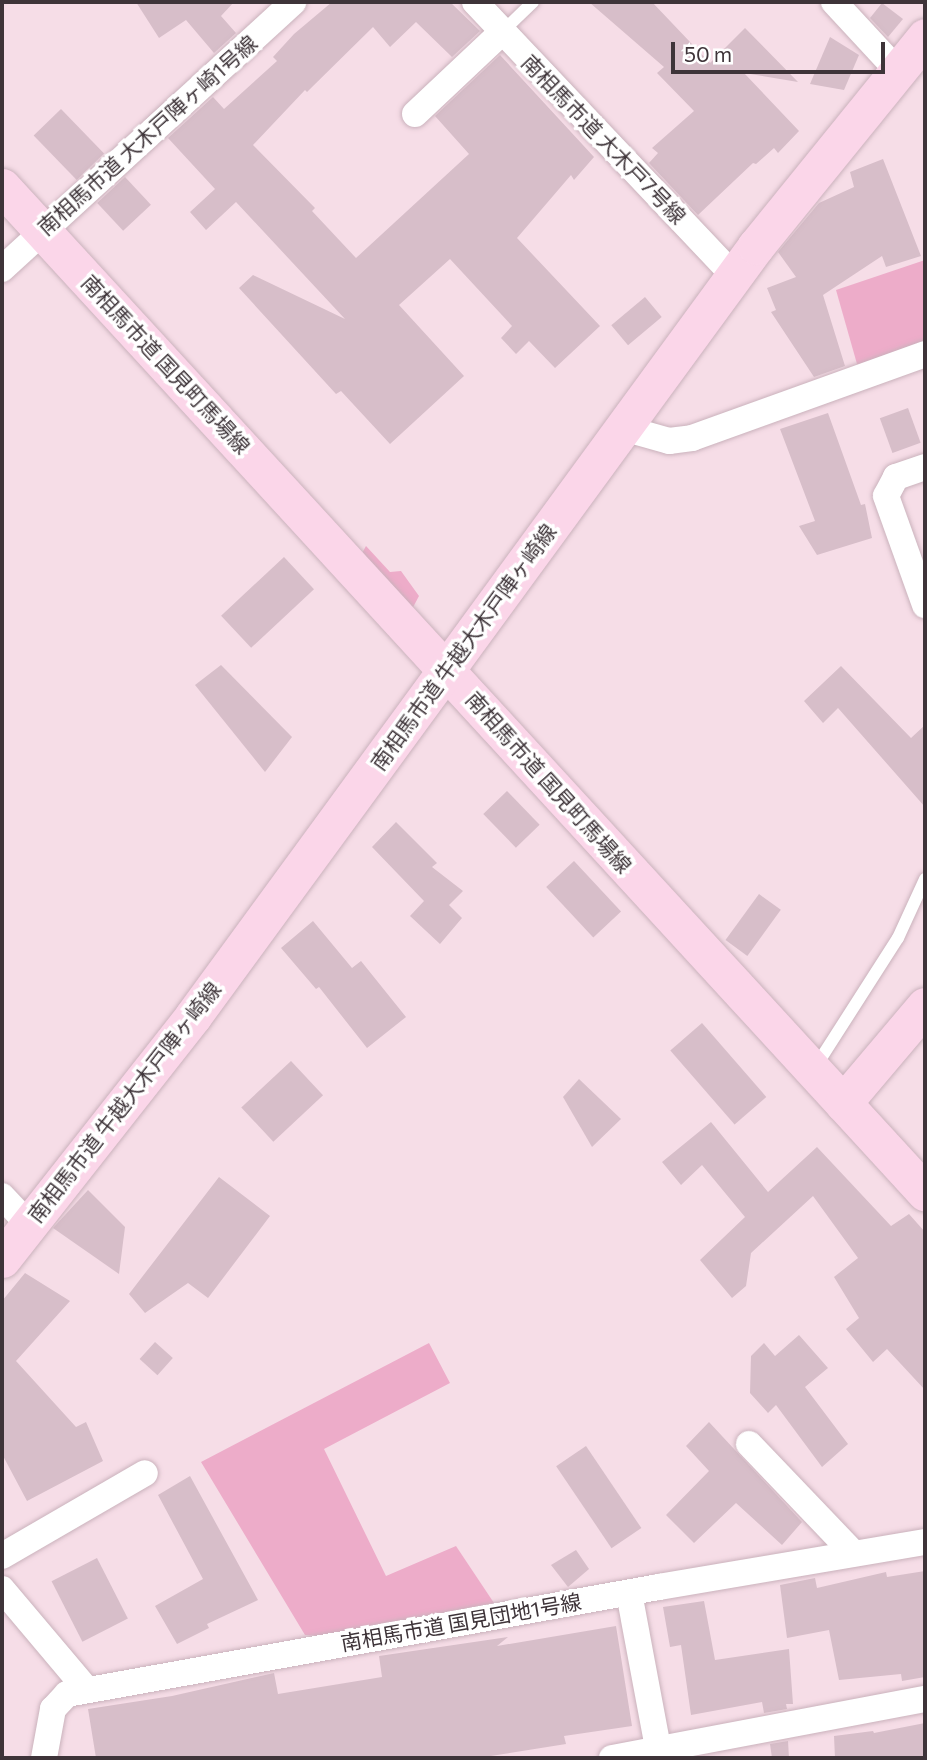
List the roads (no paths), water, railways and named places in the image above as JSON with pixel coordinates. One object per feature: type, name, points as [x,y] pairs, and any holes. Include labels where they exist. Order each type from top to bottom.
[{"type":"street","name":"南相馬市道 大木戸陣ヶ崎1号線","points":[[2,269],[293,2]]},
{"type":"street","name":"南相馬市道 大木戸7号線","points":[[475,2],[734,276]]},
{"type":"street","points":[[834,2],[897,71]]},
{"type":"street","points":[[415,114],[502,32]]},
{"type":"street","name":"南相馬市道 牛越大木戸陣ヶ崎線","points":[[2,1259],[193,1016],[734,276],[811,175],[925,37]]},
{"type":"street","name":"南相馬市道 国見町馬場線","points":[[2,187],[925,1192]]},
{"type":"street","points":[[623,428],[669,441],[692,438],[925,354]]},
{"type":"street","points":[[925,467],[896,477],[886,496],[925,606]]},
{"type":"street","points":[[843,1103],[925,1007]]},
{"type":"street","points":[[2,1196],[28,1224]]},
{"type":"street","points":[[748,1444],[853,1553]]},
{"type":"street","points":[[2,1556],[145,1474]]},
{"type":"street","name":"南相馬市道 国見団地1号線","points":[[44,1758],[53,1709],[67,1694],[925,1542]]},
{"type":"street","points":[[2,1589],[88,1690]]},
{"type":"street","points":[[629,1593],[659,1754]]},
{"type":"street","points":[[612,1758],[659,1754],[925,1699]]},
{"type":"lane","points":[[502,32],[533,2]]},
{"type":"lane","points":[[813,1071],[898,938],[925,880]]}]
